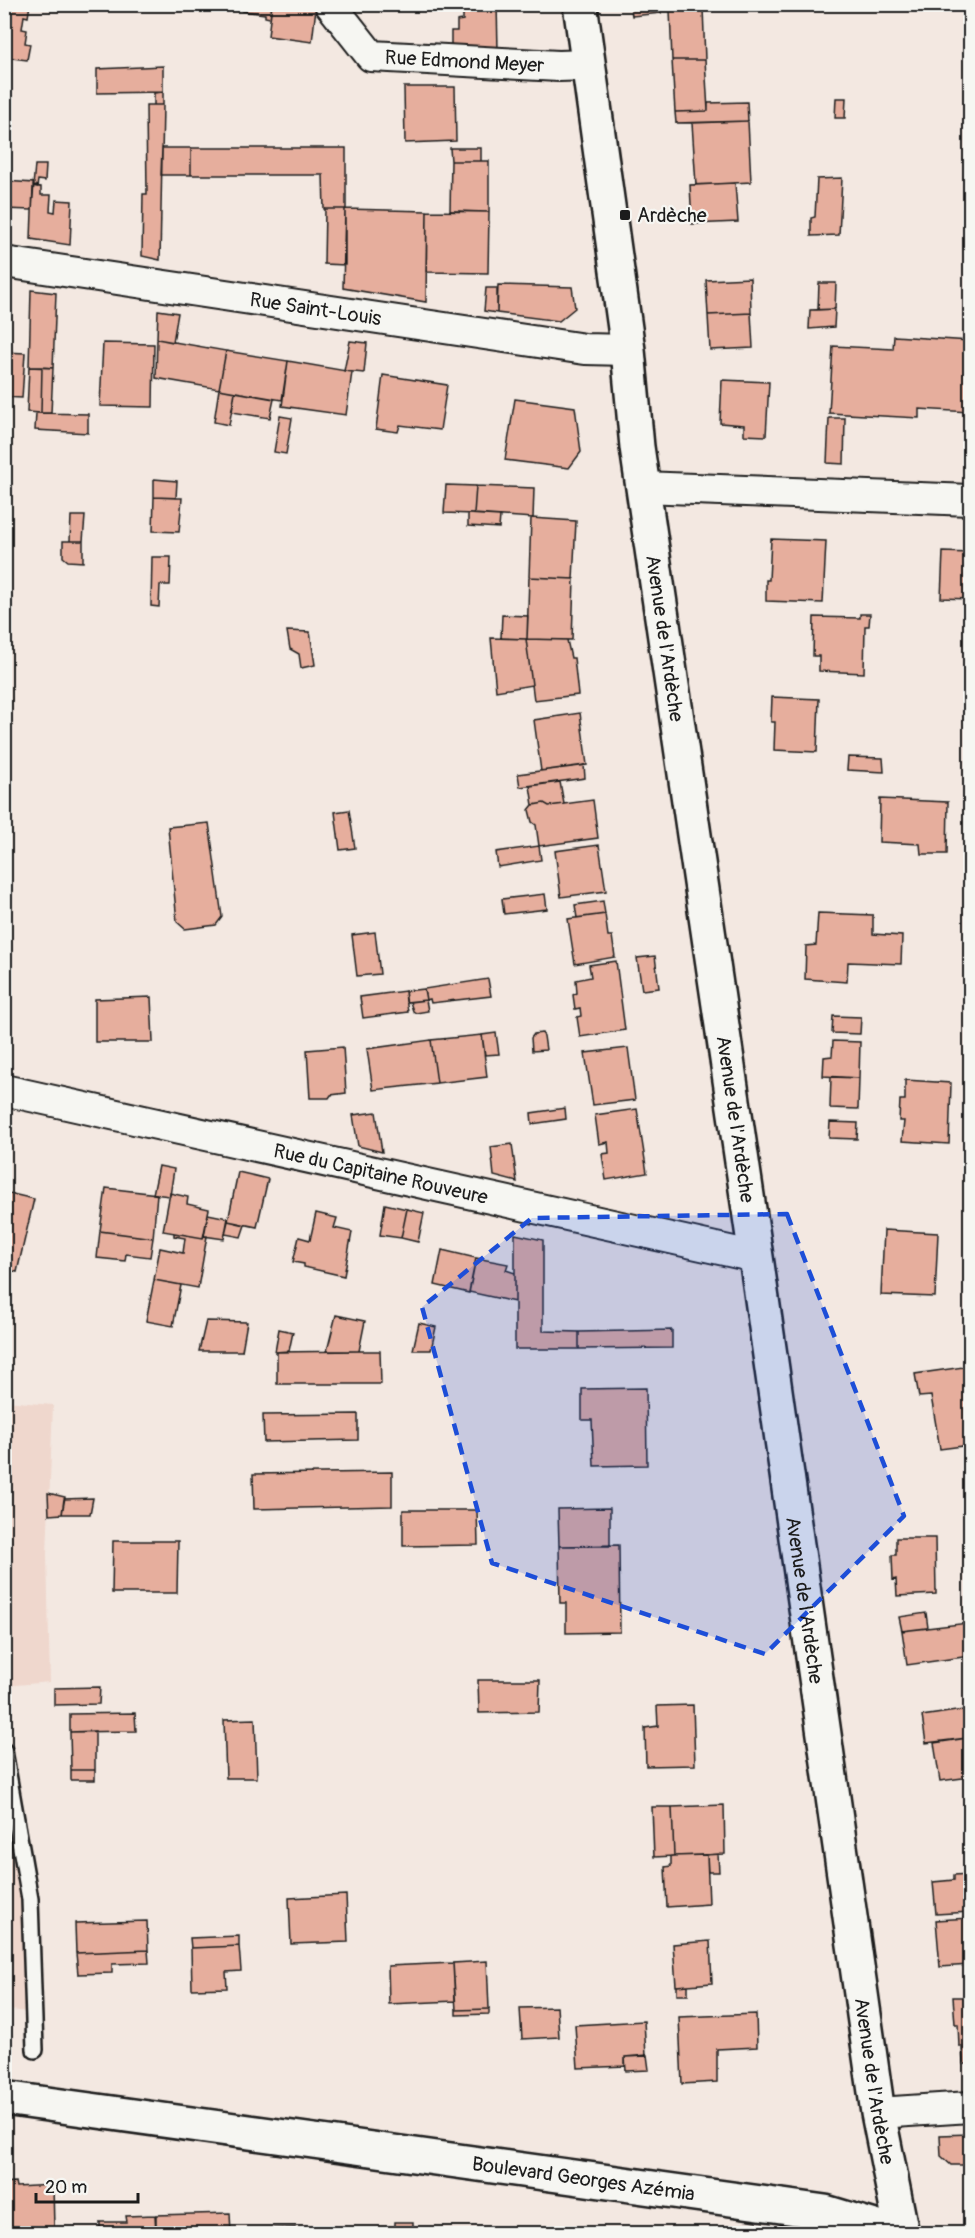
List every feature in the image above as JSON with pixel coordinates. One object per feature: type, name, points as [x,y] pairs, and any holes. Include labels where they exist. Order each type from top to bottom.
[{"type":"street","name":"Rue Edmond Meyer","points":[[330,4],[371,56],[559,66],[588,65]]},
{"type":"street","name":"Avenue de l'Ardèche","points":[[580,4],[628,350],[637,447],[756,1257],[878,2113],[900,2234]]},
{"type":"street","name":"Rue Saint-Louis","points":[[4,262],[585,349],[628,350]]},
{"type":"street","points":[[643,487],[970,500]]},
{"type":"street","name":"Rue du Capitaine Rouveure","points":[[4,1090],[756,1257]]},
{"type":"street","name":"Boulevard Georges Azémia","points":[[4,2098],[825,2212],[900,2234]]},
{"type":"street","points":[[878,2113],[970,2107]]},
{"type":"lane","points":[[4,1751],[30,1899],[35,2050]]},
{"type":"highlighted area","points":[[787,1214],[904,1516],[765,1654],[492,1563],[422,1307],[532,1218]]},
{"type":"shaded area","points":[[5,1401],[53,1405],[47,1554],[50,1682],[5,1686]]},
{"type":"shaded area","points":[[4,1751],[30,1899],[34,2013],[5,2009]]},
{"type":"building","points":[[4,4],[30,4],[28,17],[24,16],[22,29],[27,30],[25,43],[30,44],[27,60],[4,57]]},
{"type":"building","points":[[243,4],[272,4],[270,18],[265,17],[265,14],[243,11]]},
{"type":"building","points":[[272,4],[316,8],[312,42],[268,36]]},
{"type":"building","points":[[463,4],[497,4],[498,51],[451,48],[451,31],[457,31],[457,21],[463,20]]},
{"type":"building","points":[[630,4],[660,4],[661,13],[632,16]]},
{"type":"building","points":[[672,4],[702,4],[703,8],[672,9]]},
{"type":"building","points":[[703,8],[705,60],[672,60],[670,10]]},
{"type":"building","points":[[672,60],[705,60],[708,111],[675,112]]},
{"type":"building","points":[[163,66],[163,92],[97,93],[97,69]]},
{"type":"building","points":[[404,87],[455,87],[456,141],[405,143]]},
{"type":"building","points":[[163,92],[163,105],[154,105],[154,93]]},
{"type":"building","points":[[836,98],[846,98],[845,118],[835,118]]},
{"type":"building","points":[[747,102],[748,121],[676,123],[675,112],[708,111],[708,103]]},
{"type":"building","points":[[146,105],[163,105],[160,260],[142,256],[143,194],[147,194]]},
{"type":"building","points":[[748,121],[751,182],[696,185],[692,123]]},
{"type":"building","points":[[162,148],[191,148],[191,175],[161,175]]},
{"type":"building","points":[[191,148],[346,148],[346,209],[324,209],[323,175],[191,175]]},
{"type":"building","points":[[450,148],[481,148],[481,161],[451,161]]},
{"type":"building","points":[[451,161],[489,161],[489,212],[450,211]]},
{"type":"building","points":[[35,165],[46,165],[45,181],[38,180],[37,187],[33,186]]},
{"type":"building","points":[[842,178],[839,235],[811,236],[811,218],[815,217],[817,179]]},
{"type":"building","points":[[4,181],[34,183],[32,210],[4,209]]},
{"type":"building","points":[[735,183],[738,222],[692,224],[690,185]]},
{"type":"building","points":[[33,186],[41,187],[41,195],[51,195],[50,211],[55,212],[56,200],[72,201],[70,245],[31,239]]},
{"type":"building","points":[[325,209],[345,209],[345,265],[324,264]]},
{"type":"building","points":[[345,209],[427,211],[426,302],[343,288]]},
{"type":"building","points":[[427,211],[489,212],[488,273],[426,272]]},
{"type":"building","points":[[750,278],[751,313],[708,315],[706,280]]},
{"type":"building","points":[[819,283],[836,283],[835,309],[818,310]]},
{"type":"building","points":[[498,285],[572,287],[575,308],[559,321],[497,313]]},
{"type":"building","points":[[486,288],[497,288],[497,313],[484,311]]},
{"type":"building","points":[[31,290],[56,293],[53,368],[29,367]]},
{"type":"building","points":[[835,309],[834,327],[809,329],[810,310]]},
{"type":"building","points":[[158,310],[178,313],[173,342],[157,339]]},
{"type":"building","points":[[751,313],[753,348],[710,350],[708,315]]},
{"type":"building","points":[[894,336],[970,341],[970,412],[919,409],[919,418],[829,413],[833,346],[893,349]]},
{"type":"building","points":[[157,339],[226,351],[219,389],[156,378]]},
{"type":"building","points":[[350,341],[367,343],[364,373],[344,371]]},
{"type":"building","points":[[103,343],[154,344],[153,407],[100,406]]},
{"type":"building","points":[[226,351],[288,361],[282,400],[219,389]]},
{"type":"building","points":[[4,352],[25,353],[22,398],[4,397]]},
{"type":"building","points":[[288,361],[352,372],[346,415],[282,406]]},
{"type":"building","points":[[29,367],[42,367],[41,413],[27,412]]},
{"type":"building","points":[[42,367],[53,368],[51,413],[41,413]]},
{"type":"building","points":[[383,375],[447,385],[440,430],[400,425],[398,432],[376,429]]},
{"type":"building","points":[[722,380],[769,382],[766,436],[744,435],[744,425],[720,423]]},
{"type":"building","points":[[219,389],[235,392],[229,425],[214,422]]},
{"type":"building","points":[[235,392],[274,399],[270,418],[232,412]]},
{"type":"building","points":[[515,399],[575,407],[581,452],[569,468],[505,460]]},
{"type":"building","points":[[36,413],[88,414],[88,433],[35,430]]},
{"type":"building","points":[[280,416],[292,418],[286,454],[274,452]]},
{"type":"building","points":[[829,418],[845,418],[844,464],[827,463]]},
{"type":"building","points":[[154,479],[177,481],[176,498],[154,497]]},
{"type":"building","points":[[446,485],[476,486],[474,514],[444,513]]},
{"type":"building","points":[[476,486],[534,488],[533,518],[474,514]]},
{"type":"building","points":[[154,497],[182,498],[179,532],[153,531]]},
{"type":"building","points":[[468,514],[500,516],[499,528],[468,526]]},
{"type":"building","points":[[71,516],[85,516],[83,541],[70,541]]},
{"type":"building","points":[[531,518],[576,521],[573,579],[529,577]]},
{"type":"building","points":[[771,539],[826,541],[823,603],[766,601]]},
{"type":"building","points":[[63,541],[83,541],[83,562],[68,561],[63,557]]},
{"type":"building","points":[[943,552],[970,553],[970,599],[941,598]]},
{"type":"building","points":[[152,557],[171,557],[170,585],[160,585],[159,607],[151,606]]},
{"type":"building","points":[[529,577],[574,579],[572,640],[527,639]]},
{"type":"building","points":[[860,614],[870,614],[869,626],[865,626],[864,673],[819,671],[819,656],[813,656],[814,617],[860,618]]},
{"type":"building","points":[[502,615],[528,616],[527,639],[501,638]]},
{"type":"building","points":[[287,631],[310,632],[315,665],[301,668],[299,654],[290,649]]},
{"type":"building","points":[[491,638],[526,639],[532,685],[496,691]]},
{"type":"building","points":[[526,639],[567,640],[571,658],[574,658],[578,695],[534,700]]},
{"type":"building","points":[[772,697],[819,699],[817,752],[774,750],[775,722],[771,722]]},
{"type":"building","points":[[580,713],[587,765],[541,771],[534,720]]},
{"type":"building","points":[[848,757],[883,758],[884,772],[847,770]]},
{"type":"building","points":[[584,765],[585,778],[520,787],[518,774]]},
{"type":"building","points":[[560,782],[564,804],[533,805],[530,786]]},
{"type":"building","points":[[880,799],[948,802],[947,854],[921,854],[920,844],[879,842]]},
{"type":"building","points":[[593,800],[598,838],[539,846],[536,825],[532,822],[529,810],[533,805],[544,803],[549,806]]},
{"type":"building","points":[[349,810],[355,848],[340,850],[335,812]]},
{"type":"building","points":[[209,823],[222,917],[216,925],[185,929],[177,922],[168,827]]},
{"type":"building","points":[[599,845],[606,891],[561,897],[555,851]]},
{"type":"building","points":[[539,846],[541,860],[498,867],[496,852]]},
{"type":"building","points":[[545,894],[547,909],[504,914],[502,899]]},
{"type":"building","points":[[603,901],[605,914],[577,918],[575,905]]},
{"type":"building","points":[[818,913],[873,915],[873,934],[902,936],[901,964],[848,962],[847,982],[805,979],[806,946],[816,945]]},
{"type":"building","points":[[605,914],[608,936],[612,936],[615,957],[575,964],[568,919]]},
{"type":"building","points":[[375,932],[380,974],[357,976],[352,935]]},
{"type":"building","points":[[655,956],[659,988],[642,990],[637,958]]},
{"type":"building","points":[[616,961],[625,1030],[580,1037],[577,1017],[581,1016],[580,1008],[575,1009],[573,995],[577,993],[576,980],[591,977],[589,965]]},
{"type":"building","points":[[488,979],[491,996],[431,1003],[430,999],[426,1000],[424,989]]},
{"type":"building","points":[[424,989],[426,1000],[406,1002],[405,991]]},
{"type":"building","points":[[405,991],[408,1012],[363,1018],[360,997]]},
{"type":"building","points":[[151,997],[153,1042],[95,1042],[95,999]]},
{"type":"building","points":[[426,1000],[428,1011],[416,1013],[413,1011],[410,1002]]},
{"type":"building","points":[[833,1016],[861,1017],[860,1034],[832,1033]]},
{"type":"building","points":[[496,1033],[499,1054],[485,1055],[482,1035]]},
{"type":"building","points":[[542,1033],[546,1050],[532,1051],[531,1038],[534,1034]]},
{"type":"building","points":[[482,1035],[487,1077],[437,1083],[431,1040]]},
{"type":"building","points":[[431,1040],[437,1083],[373,1090],[367,1049]]},
{"type":"building","points":[[833,1041],[860,1042],[859,1078],[823,1076],[824,1057],[832,1056]]},
{"type":"building","points":[[343,1047],[346,1093],[331,1095],[329,1098],[310,1098],[307,1050]]},
{"type":"building","points":[[628,1048],[635,1100],[593,1105],[585,1053]]},
{"type":"building","points":[[831,1077],[859,1078],[858,1109],[830,1108]]},
{"type":"building","points":[[905,1080],[951,1083],[949,1144],[902,1141],[904,1121],[899,1121],[900,1100],[905,1100]]},
{"type":"building","points":[[565,1108],[566,1119],[532,1124],[531,1113]]},
{"type":"building","points":[[637,1109],[647,1173],[606,1180],[602,1154],[609,1153],[608,1142],[599,1144],[595,1115]]},
{"type":"building","points":[[376,1112],[382,1152],[358,1146],[353,1115]]},
{"type":"building","points":[[830,1122],[858,1123],[857,1139],[829,1138]]},
{"type":"building","points":[[512,1144],[517,1182],[494,1176],[491,1147]]},
{"type":"building","points":[[159,1166],[174,1169],[170,1196],[153,1194]]},
{"type":"building","points":[[238,1172],[268,1179],[257,1227],[228,1221]]},
{"type":"building","points":[[106,1188],[157,1194],[153,1238],[100,1231]]},
{"type":"building","points":[[4,1192],[34,1199],[17,1272],[4,1269]]},
{"type":"building","points":[[170,1193],[188,1197],[187,1204],[209,1209],[203,1238],[163,1231]]},
{"type":"building","points":[[385,1204],[407,1209],[401,1238],[380,1235]]},
{"type":"building","points":[[407,1209],[424,1213],[418,1242],[401,1238]]},
{"type":"building","points":[[316,1213],[337,1218],[334,1228],[352,1232],[344,1276],[304,1267],[304,1264],[293,1262],[299,1237],[310,1240]]},
{"type":"building","points":[[208,1214],[228,1218],[224,1239],[204,1236]]},
{"type":"building","points":[[228,1221],[245,1225],[241,1237],[225,1234]]},
{"type":"building","points":[[884,1230],[938,1233],[935,1297],[881,1295]]},
{"type":"building","points":[[100,1231],[153,1238],[150,1257],[126,1254],[125,1261],[97,1258]]},
{"type":"building","points":[[174,1233],[203,1238],[207,1236],[198,1288],[154,1280],[160,1248],[183,1253],[185,1238],[174,1236]]},
{"type":"building","points":[[515,1234],[543,1240],[543,1331],[579,1332],[579,1349],[515,1349]]},
{"type":"building","points":[[442,1250],[476,1258],[469,1293],[435,1285]]},
{"type":"building","points":[[476,1258],[508,1264],[506,1270],[515,1273],[515,1302],[469,1292]]},
{"type":"building","points":[[154,1280],[181,1285],[173,1326],[146,1321]]},
{"type":"building","points":[[336,1315],[365,1321],[359,1351],[327,1351]]},
{"type":"building","points":[[206,1321],[247,1322],[242,1351],[199,1351]]},
{"type":"building","points":[[419,1323],[436,1327],[431,1350],[413,1350]]},
{"type":"building","points":[[279,1329],[293,1332],[289,1351],[275,1352]]},
{"type":"building","points":[[672,1330],[672,1348],[579,1349],[579,1332]]},
{"type":"building","points":[[380,1351],[381,1384],[277,1384],[277,1352]]},
{"type":"building","points":[[970,1366],[970,1445],[940,1449],[931,1396],[919,1397],[915,1374]]},
{"type":"building","points":[[646,1388],[647,1465],[594,1466],[592,1420],[582,1420],[582,1389]]},
{"type":"building","points":[[358,1414],[358,1440],[264,1442],[263,1415]]},
{"type":"building","points":[[392,1472],[392,1506],[254,1509],[253,1474]]},
{"type":"building","points":[[48,1493],[65,1497],[62,1514],[49,1515]]},
{"type":"building","points":[[93,1498],[90,1514],[62,1514],[64,1499]]},
{"type":"building","points":[[610,1508],[610,1546],[559,1546],[558,1509]]},
{"type":"building","points":[[403,1510],[477,1510],[478,1545],[403,1546]]},
{"type":"building","points":[[896,1538],[935,1538],[936,1594],[897,1596],[896,1579],[893,1580],[892,1555],[896,1555]]},
{"type":"building","points":[[113,1541],[178,1541],[177,1593],[112,1593]]},
{"type":"building","points":[[619,1545],[620,1632],[566,1633],[566,1603],[560,1603],[559,1546]]},
{"type":"building","points":[[926,1613],[928,1628],[902,1631],[899,1617]]},
{"type":"building","points":[[968,1623],[970,1656],[907,1665],[902,1631]]},
{"type":"building","points":[[478,1680],[540,1680],[539,1712],[479,1713]]},
{"type":"building","points":[[100,1687],[99,1704],[54,1705],[54,1688]]},
{"type":"building","points":[[693,1705],[695,1765],[646,1766],[645,1728],[658,1726],[657,1706]]},
{"type":"building","points":[[963,1710],[967,1738],[926,1743],[922,1716]]},
{"type":"building","points":[[135,1713],[136,1731],[70,1732],[70,1714]]},
{"type":"building","points":[[255,1719],[257,1778],[226,1778],[224,1720]]},
{"type":"building","points":[[970,1724],[970,1777],[940,1781],[934,1743],[967,1738],[966,1725]]},
{"type":"building","points":[[95,1731],[95,1770],[71,1770],[70,1732]]},
{"type":"building","points":[[71,1770],[95,1770],[95,1780],[71,1780]]},
{"type":"building","points":[[724,1805],[725,1854],[674,1856],[672,1807]]},
{"type":"building","points":[[652,1807],[672,1807],[674,1856],[654,1857]]},
{"type":"building","points":[[718,1854],[719,1872],[708,1872],[707,1855]]},
{"type":"building","points":[[707,1855],[709,1904],[667,1907],[665,1867],[671,1866],[671,1856]]},
{"type":"building","points":[[970,1874],[970,1912],[936,1914],[933,1882],[954,1880],[954,1875]]},
{"type":"building","points":[[346,1895],[348,1942],[291,1944],[289,1898]]},
{"type":"building","points":[[970,1918],[970,1965],[940,1967],[936,1920]]},
{"type":"building","points":[[147,1921],[148,1950],[76,1953],[75,1923]]},
{"type":"building","points":[[239,1936],[239,1946],[191,1948],[190,1938]]},
{"type":"building","points":[[710,1941],[712,1983],[676,1986],[673,1944]]},
{"type":"building","points":[[239,1946],[241,1971],[226,1972],[227,1988],[192,1989],[191,1948]]},
{"type":"building","points":[[148,1950],[149,1963],[112,1964],[112,1973],[78,1974],[76,1953]]},
{"type":"building","points":[[487,1961],[489,2009],[456,2010],[453,1963]]},
{"type":"building","points":[[453,1963],[455,2001],[389,2004],[388,1966]]},
{"type":"building","points":[[688,1985],[688,1995],[677,1995],[677,1986]]},
{"type":"building","points":[[953,1997],[970,1997],[970,2064],[963,2064],[958,2024],[955,2024]]},
{"type":"building","points":[[557,2007],[559,2037],[522,2039],[520,2008]]},
{"type":"building","points":[[489,2009],[489,2014],[456,2015],[456,2010]]},
{"type":"building","points":[[756,2014],[757,2047],[717,2049],[717,2082],[682,2084],[679,2017]]},
{"type":"building","points":[[644,2021],[646,2056],[625,2057],[625,2066],[578,2068],[575,2025]]},
{"type":"building","points":[[647,2055],[649,2070],[626,2071],[625,2057]]},
{"type":"building","points":[[970,2134],[970,2165],[951,2165],[941,2156],[940,2135]]},
{"type":"building","points":[[15,2182],[16,2187],[53,2185],[54,2229],[4,2234],[4,2183]]},
{"type":"building","points":[[230,2213],[231,2234],[156,2234],[156,2215]]},
{"type":"building","points":[[155,2215],[156,2234],[100,2234],[100,2222],[127,2222],[126,2216]]},
{"type":"building","points":[[395,2222],[413,2222],[413,2234],[368,2234],[367,2229],[395,2228]]},
{"type":"building","points":[[295,2228],[295,2234],[249,2234],[249,2229]]},
{"type":"place","name":"Ardèche","points":[[625,215]]}]
